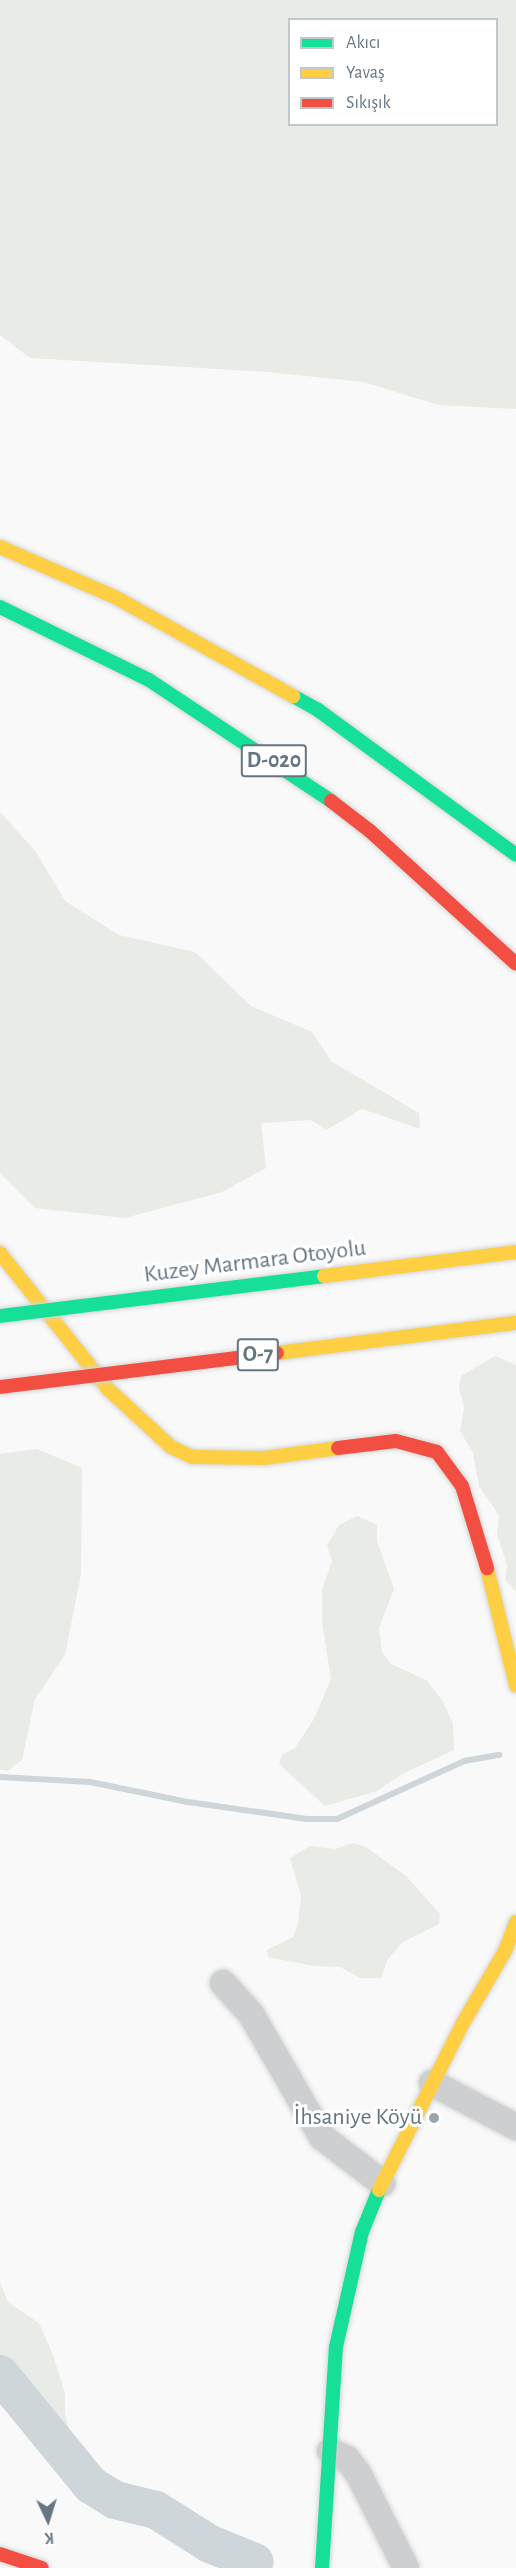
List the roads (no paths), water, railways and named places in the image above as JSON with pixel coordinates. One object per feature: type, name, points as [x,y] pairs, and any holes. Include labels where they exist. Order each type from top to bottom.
[{"type":"main road","name":"D-020","points":[[0,547],[114,597],[299,698],[386,756],[516,855]]},
{"type":"main road","name":"D-020","points":[[0,607],[149,680],[315,789],[370,831],[516,964]]},
{"type":"main road","name":"Kuzey Marmara Otoyolu","points":[[0,1316],[516,1252]]},
{"type":"main road","points":[[0,1253],[108,1389],[171,1447],[192,1457],[264,1458],[396,1441],[424,1446],[437,1452],[462,1486],[476,1523],[516,1685]]},
{"type":"main road","name":"O-7","points":[[0,1387],[516,1323]]},
{"type":"main road","points":[[322,2568],[336,2347],[342,2312],[362,2232],[382,2183],[432,2083],[505,1951],[516,1922]]},
{"type":"main road","points":[[0,2554],[42,2568]]},
{"type":"street","points":[[223,1983],[250,2014],[322,2137],[382,2183]]},
{"type":"street","points":[[432,2083],[516,2127]]},
{"type":"street","points":[[330,2451],[347,2459],[358,2473],[406,2568]]},
{"type":"waterway","points":[[0,1777],[90,1782],[188,1802],[307,1819],[337,1819],[464,1761],[499,1755]]},
{"type":"waterway","points":[[0,2374],[91,2485],[115,2500],[156,2510],[210,2544],[255,2562]]},
{"type":"place","name":"İhsaniye Köyü","points":[[434,2118]]}]
